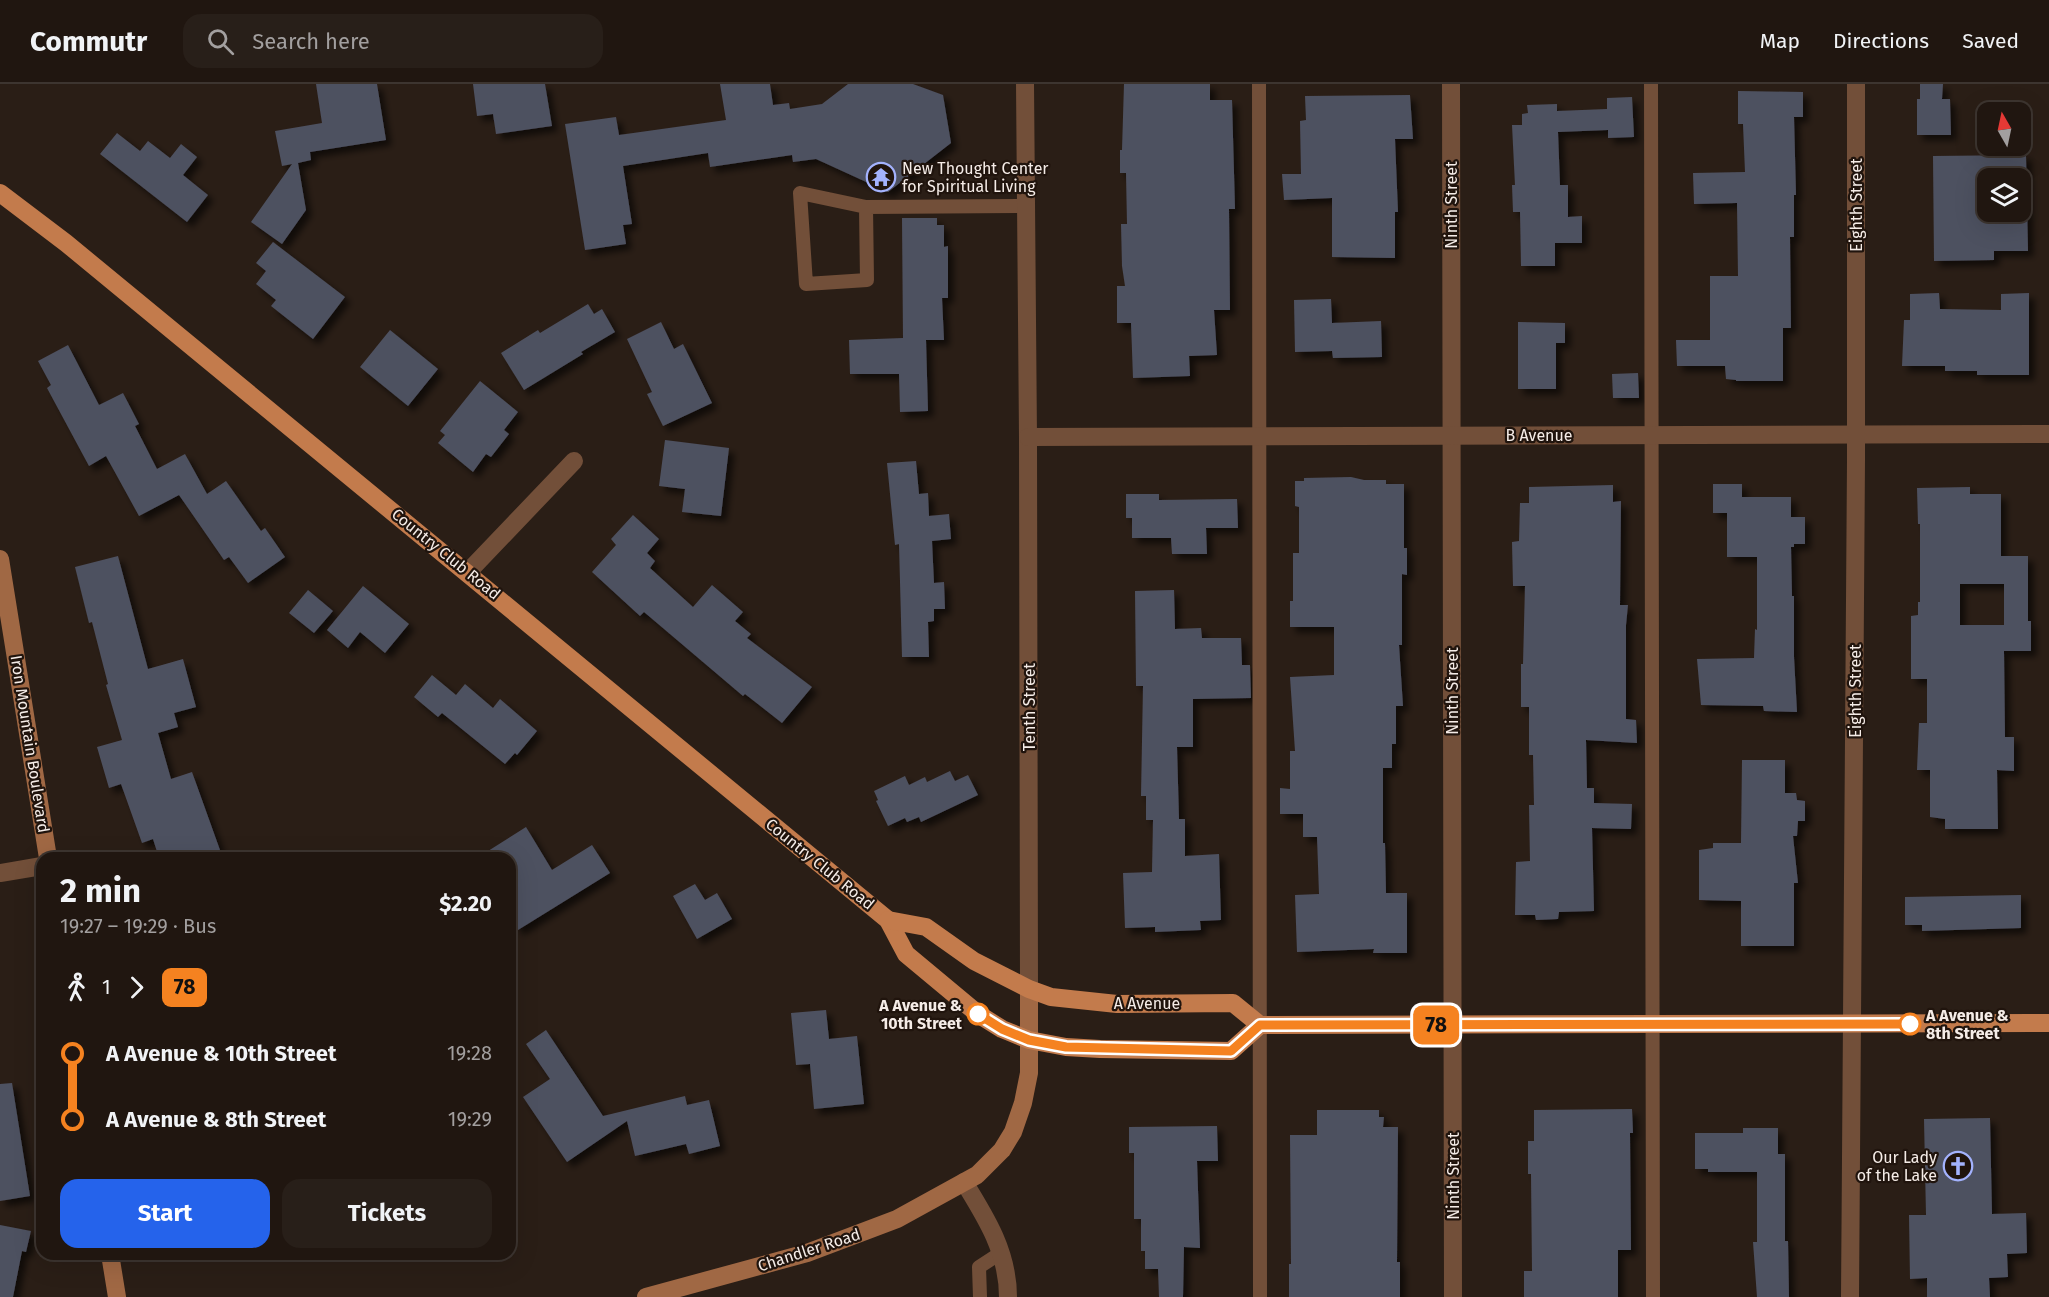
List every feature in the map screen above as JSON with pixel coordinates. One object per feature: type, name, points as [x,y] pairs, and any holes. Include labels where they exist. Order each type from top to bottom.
[{"type":"main road","name":"Country Club Road","points":[[0,193],[66,243],[468,572],[888,920],[906,954],[978,1014],[1002,1029],[1029,1040]]},
{"type":"main road","name":"Country Club Road","points":[[888,920],[926,927],[974,961],[1029,989]]},
{"type":"main road","name":"A Avenue","points":[[1029,989],[1051,997],[1117,1004],[1233,1003],[1260,1025]]},
{"type":"main road","points":[[1029,1040],[1066,1047],[1231,1051],[1260,1025],[2049,1023]]},
{"type":"street","name":"Tenth Street","points":[[964,1182],[991,1163],[1013,1132],[1023,1103],[1028,1077],[1028,437],[1025,84]]},
{"type":"street","name":"Ninth Street","points":[[1451,84],[1453,1297]]},
{"type":"street","name":"Eighth Street","points":[[1850,1297],[1856,84]]},
{"type":"street","name":"B Avenue","points":[[1028,437],[2049,434]]},
{"type":"street","points":[[468,572],[574,461]]},
{"type":"street","name":"Iron Mountain Boulevard","points":[[0,559],[47,852]]},
{"type":"street","points":[[0,873],[36,867]]},
{"type":"street","points":[[964,1182],[991,1224],[1002,1252],[1008,1279],[1008,1297]]},
{"type":"street","name":"Chandler Road","points":[[646,1297],[818,1249],[897,1219],[964,1182]]},
{"type":"street","points":[[111,1260],[117,1297]]},
{"type":"lane","points":[[1258,84],[1260,1297]]},
{"type":"lane","points":[[1651,84],[1653,1297]]},
{"type":"lane","points":[[866,207],[867,280],[806,284],[800,193],[866,207],[1026,206]]},
{"type":"lane","points":[[980,1297],[979,1267],[1002,1252]]},
{"type":"building","points":[[316,84],[377,84],[386,140],[310,152],[311,160],[298,163],[306,210],[282,244],[251,222],[292,164],[282,166],[275,131],[322,123]]},
{"type":"building","points":[[473,84],[545,84],[552,126],[496,134],[493,114],[477,116]]},
{"type":"building","name":"New Thought Center for Spiritual Living","points":[[720,84],[770,84],[773,105],[789,103],[790,109],[822,104],[848,84],[913,84],[943,95],[951,143],[888,192],[816,159],[793,162],[792,155],[710,167],[708,153],[623,166],[632,224],[623,225],[626,244],[585,250],[565,124],[616,117],[619,135],[726,120]]},
{"type":"building","points":[[1124,84],[1210,84],[1210,100],[1232,100],[1235,209],[1229,209],[1230,310],[1214,310],[1217,355],[1189,356],[1190,376],[1133,378],[1131,323],[1117,323],[1117,286],[1125,286],[1121,224],[1127,224],[1126,173],[1120,173]]},
{"type":"building","points":[[1920,84],[1943,84],[1942,99],[1950,99],[1951,135],[1917,135],[1917,99],[1920,99]]},
{"type":"building","points":[[1738,91],[1803,92],[1803,117],[1794,117],[1796,195],[1794,195],[1794,237],[1790,237],[1791,328],[1783,328],[1783,381],[1726,379],[1725,366],[1677,366],[1676,340],[1710,340],[1710,276],[1738,276],[1737,203],[1694,204],[1693,173],[1745,172],[1743,124],[1738,124]]},
{"type":"building","points":[[1410,95],[1413,139],[1395,139],[1398,212],[1395,212],[1395,258],[1332,257],[1332,198],[1284,200],[1282,174],[1301,174],[1300,121],[1306,120],[1305,96]]},
{"type":"building","points":[[1632,97],[1634,137],[1608,138],[1608,130],[1558,132],[1560,185],[1568,185],[1568,217],[1582,216],[1582,243],[1555,243],[1555,266],[1521,266],[1520,212],[1513,212],[1512,185],[1515,185],[1512,125],[1522,125],[1522,114],[1528,113],[1527,105],[1557,104],[1557,111],[1607,109],[1607,98]]},
{"type":"building","points":[[117,133],[140,151],[148,141],[170,158],[181,144],[197,157],[183,175],[208,195],[187,222],[100,154]]},
{"type":"building","points":[[1933,156],[2026,156],[2026,168],[1977,168],[1977,222],[2027,222],[2028,251],[1994,251],[1994,260],[1934,261]]},
{"type":"building","points":[[902,218],[937,218],[937,225],[944,225],[944,247],[948,246],[948,298],[942,298],[944,340],[926,340],[928,411],[900,412],[899,374],[850,374],[849,340],[903,338]]},
{"type":"building","points":[[273,242],[345,297],[313,339],[271,306],[276,300],[256,284],[266,271],[256,263]]},
{"type":"building","points":[[1939,293],[1940,309],[2001,310],[2001,294],[2029,293],[2029,375],[1977,375],[1977,371],[1945,371],[1945,366],[1902,366],[1904,320],[1910,320],[1910,294]]},
{"type":"building","points":[[1331,299],[1332,323],[1381,321],[1382,357],[1333,358],[1332,351],[1295,352],[1294,300]]},
{"type":"building","points":[[588,304],[594,314],[602,309],[615,332],[524,390],[501,353],[538,330],[540,333]]},
{"type":"building","points":[[661,322],[674,349],[683,344],[712,403],[663,426],[647,394],[652,392],[627,339]]},
{"type":"building","points":[[1518,322],[1565,323],[1565,343],[1556,343],[1556,389],[1518,389]]},
{"type":"building","points":[[390,330],[438,369],[408,406],[360,367]]},
{"type":"building","points":[[68,345],[99,405],[123,393],[139,424],[135,426],[157,469],[185,454],[207,494],[226,481],[261,531],[265,528],[285,557],[248,583],[229,557],[224,560],[179,495],[139,516],[106,456],[89,466],[47,388],[51,385],[38,361]]},
{"type":"building","points":[[1638,373],[1639,398],[1613,398],[1612,374]]},
{"type":"building","points":[[480,381],[518,412],[504,430],[509,434],[491,457],[486,454],[473,472],[438,443],[445,435],[440,431]]},
{"type":"building","points":[[665,440],[729,448],[721,516],[682,512],[685,489],[659,486]]},
{"type":"building","points":[[916,461],[919,494],[928,493],[929,516],[949,514],[951,539],[932,541],[934,583],[944,582],[945,609],[934,609],[934,621],[928,622],[929,657],[902,657],[899,544],[895,545],[887,463]]},
{"type":"building","points":[[1351,477],[1364,480],[1386,480],[1386,484],[1404,484],[1404,548],[1407,548],[1407,575],[1402,574],[1402,645],[1399,645],[1403,706],[1396,706],[1396,744],[1392,744],[1392,768],[1383,768],[1383,843],[1385,843],[1386,893],[1407,893],[1407,953],[1373,953],[1374,949],[1297,952],[1295,895],[1319,894],[1317,837],[1303,837],[1303,814],[1280,814],[1280,788],[1290,789],[1290,751],[1295,751],[1290,677],[1334,675],[1334,627],[1290,627],[1290,601],[1293,601],[1293,553],[1299,553],[1299,507],[1295,506],[1295,481],[1304,481],[1304,478]]},
{"type":"building","points":[[1713,484],[1742,484],[1742,497],[1791,497],[1791,517],[1805,517],[1805,544],[1794,544],[1794,547],[1791,547],[1797,712],[1764,711],[1763,706],[1701,705],[1697,659],[1754,658],[1755,629],[1757,630],[1757,557],[1727,557],[1727,513],[1713,513]]},
{"type":"building","points":[[1613,485],[1613,502],[1621,501],[1620,605],[1628,605],[1626,719],[1636,720],[1637,743],[1586,740],[1587,788],[1594,788],[1594,803],[1632,804],[1631,829],[1592,828],[1594,911],[1559,912],[1558,919],[1536,920],[1535,915],[1515,915],[1516,862],[1530,861],[1529,805],[1534,805],[1533,755],[1529,755],[1529,707],[1521,707],[1525,586],[1513,586],[1512,542],[1519,541],[1520,503],[1529,503],[1529,487]]},
{"type":"building","points":[[1970,487],[1970,494],[2001,494],[2001,556],[2028,556],[2028,621],[2031,621],[2031,651],[2004,651],[2005,737],[2014,737],[2014,771],[1997,770],[1998,829],[1945,829],[1945,819],[1930,817],[1930,770],[1917,770],[1919,723],[1927,723],[1927,679],[1911,679],[1911,616],[1918,615],[1918,602],[1920,602],[1920,524],[1918,524],[1917,488]],"holes":[[[1960,584],[2004,584],[2004,625],[1960,625]]]},
{"type":"building","points":[[1126,494],[1159,494],[1159,500],[1237,499],[1238,528],[1206,528],[1207,554],[1172,554],[1171,538],[1132,538],[1132,518],[1126,518]]},
{"type":"building","points":[[633,515],[659,539],[647,553],[655,561],[650,568],[693,607],[712,585],[743,612],[735,621],[751,634],[747,638],[812,687],[782,723],[745,694],[743,696],[644,612],[640,616],[592,572],[616,545],[611,539]]},
{"type":"building","points":[[118,556],[148,669],[183,659],[196,707],[174,713],[178,727],[158,733],[171,779],[192,772],[220,850],[214,852],[157,852],[153,839],[142,843],[121,784],[109,788],[97,747],[122,740],[106,685],[108,684],[92,622],[89,623],[75,567]]},
{"type":"building","points":[[363,586],[409,624],[385,653],[360,632],[348,648],[327,630]]},
{"type":"building","points":[[308,590],[333,611],[314,633],[289,613]]},
{"type":"building","points":[[1174,590],[1175,629],[1201,628],[1202,638],[1241,638],[1242,665],[1250,665],[1251,698],[1193,699],[1193,747],[1177,747],[1179,819],[1185,819],[1185,856],[1219,854],[1221,920],[1200,921],[1201,930],[1155,932],[1155,927],[1125,928],[1123,873],[1152,872],[1153,820],[1146,820],[1146,796],[1141,796],[1143,686],[1136,686],[1135,591]]},
{"type":"building","points":[[432,675],[456,695],[465,684],[493,708],[500,699],[537,731],[517,755],[515,753],[505,764],[442,713],[438,717],[414,697]]},
{"type":"building","points":[[1742,760],[1785,760],[1785,793],[1796,793],[1797,800],[1805,801],[1805,821],[1798,821],[1797,836],[1793,836],[1798,883],[1794,883],[1794,946],[1741,946],[1741,901],[1699,900],[1699,850],[1713,848],[1713,843],[1741,843]]},
{"type":"building","points":[[950,771],[955,781],[968,775],[978,795],[921,822],[919,817],[907,822],[905,818],[888,826],[876,801],[878,800],[874,791],[905,776],[909,785],[925,777],[927,782]]},
{"type":"building","points":[[526,827],[552,870],[592,845],[610,873],[518,930],[516,926],[516,852],[486,852]]},
{"type":"building","points":[[695,884],[705,900],[717,893],[732,919],[697,939],[673,896]]},
{"type":"building","points":[[2021,895],[2021,928],[1922,931],[1922,925],[1905,925],[1905,897]]},
{"type":"building","points":[[826,1010],[829,1039],[857,1036],[864,1104],[814,1109],[810,1064],[796,1065],[791,1013]]},
{"type":"building","points":[[546,1030],[603,1116],[685,1096],[687,1105],[709,1100],[720,1146],[689,1154],[686,1144],[635,1156],[627,1121],[567,1162],[523,1097],[550,1079],[526,1044]]},
{"type":"building","points":[[12,1083],[30,1196],[0,1201],[0,1084]]},
{"type":"building","points":[[1632,1109],[1633,1133],[1630,1133],[1631,1250],[1618,1250],[1618,1297],[1524,1297],[1524,1271],[1532,1271],[1531,1174],[1528,1174],[1528,1141],[1534,1141],[1534,1110]]},
{"type":"building","points":[[1317,1110],[1379,1110],[1379,1117],[1384,1117],[1383,1127],[1398,1127],[1397,1262],[1400,1262],[1400,1297],[1289,1297],[1290,1135],[1317,1135]]},
{"type":"building","name":"Our Lady of the Lake","points":[[1990,1118],[1992,1214],[2026,1213],[2027,1253],[2007,1254],[2008,1277],[1989,1278],[1990,1297],[1927,1297],[1927,1278],[1910,1279],[1909,1215],[1926,1215],[1924,1119]]},
{"type":"building","points":[[1217,1126],[1218,1161],[1197,1161],[1200,1248],[1184,1247],[1183,1297],[1159,1297],[1158,1269],[1145,1269],[1145,1251],[1141,1251],[1141,1219],[1134,1219],[1134,1153],[1129,1153],[1129,1127]]},
{"type":"building","points":[[1743,1128],[1778,1128],[1778,1154],[1785,1154],[1785,1241],[1788,1241],[1789,1297],[1757,1297],[1753,1242],[1757,1242],[1757,1172],[1708,1172],[1708,1169],[1695,1169],[1695,1133],[1743,1133]]},
{"type":"building","points":[[0,1225],[31,1231],[26,1252],[22,1251],[13,1297],[0,1297]]},
{"type":"bus line","name":"78","points":[[978,1014],[1002,1029],[1029,1040],[1066,1047],[1198,1051],[1231,1051],[1260,1025],[1910,1024]]},
{"type":"place","name":"New Thought Center for Spiritual Living","points":[[881,177]]},
{"type":"place","name":"A Avenue & 10th Street","points":[[978,1014]]},
{"type":"place","name":"A Avenue & 8th Street","points":[[1910,1024]]},
{"type":"place","name":"Our Lady of the Lake","points":[[1958,1166]]}]
